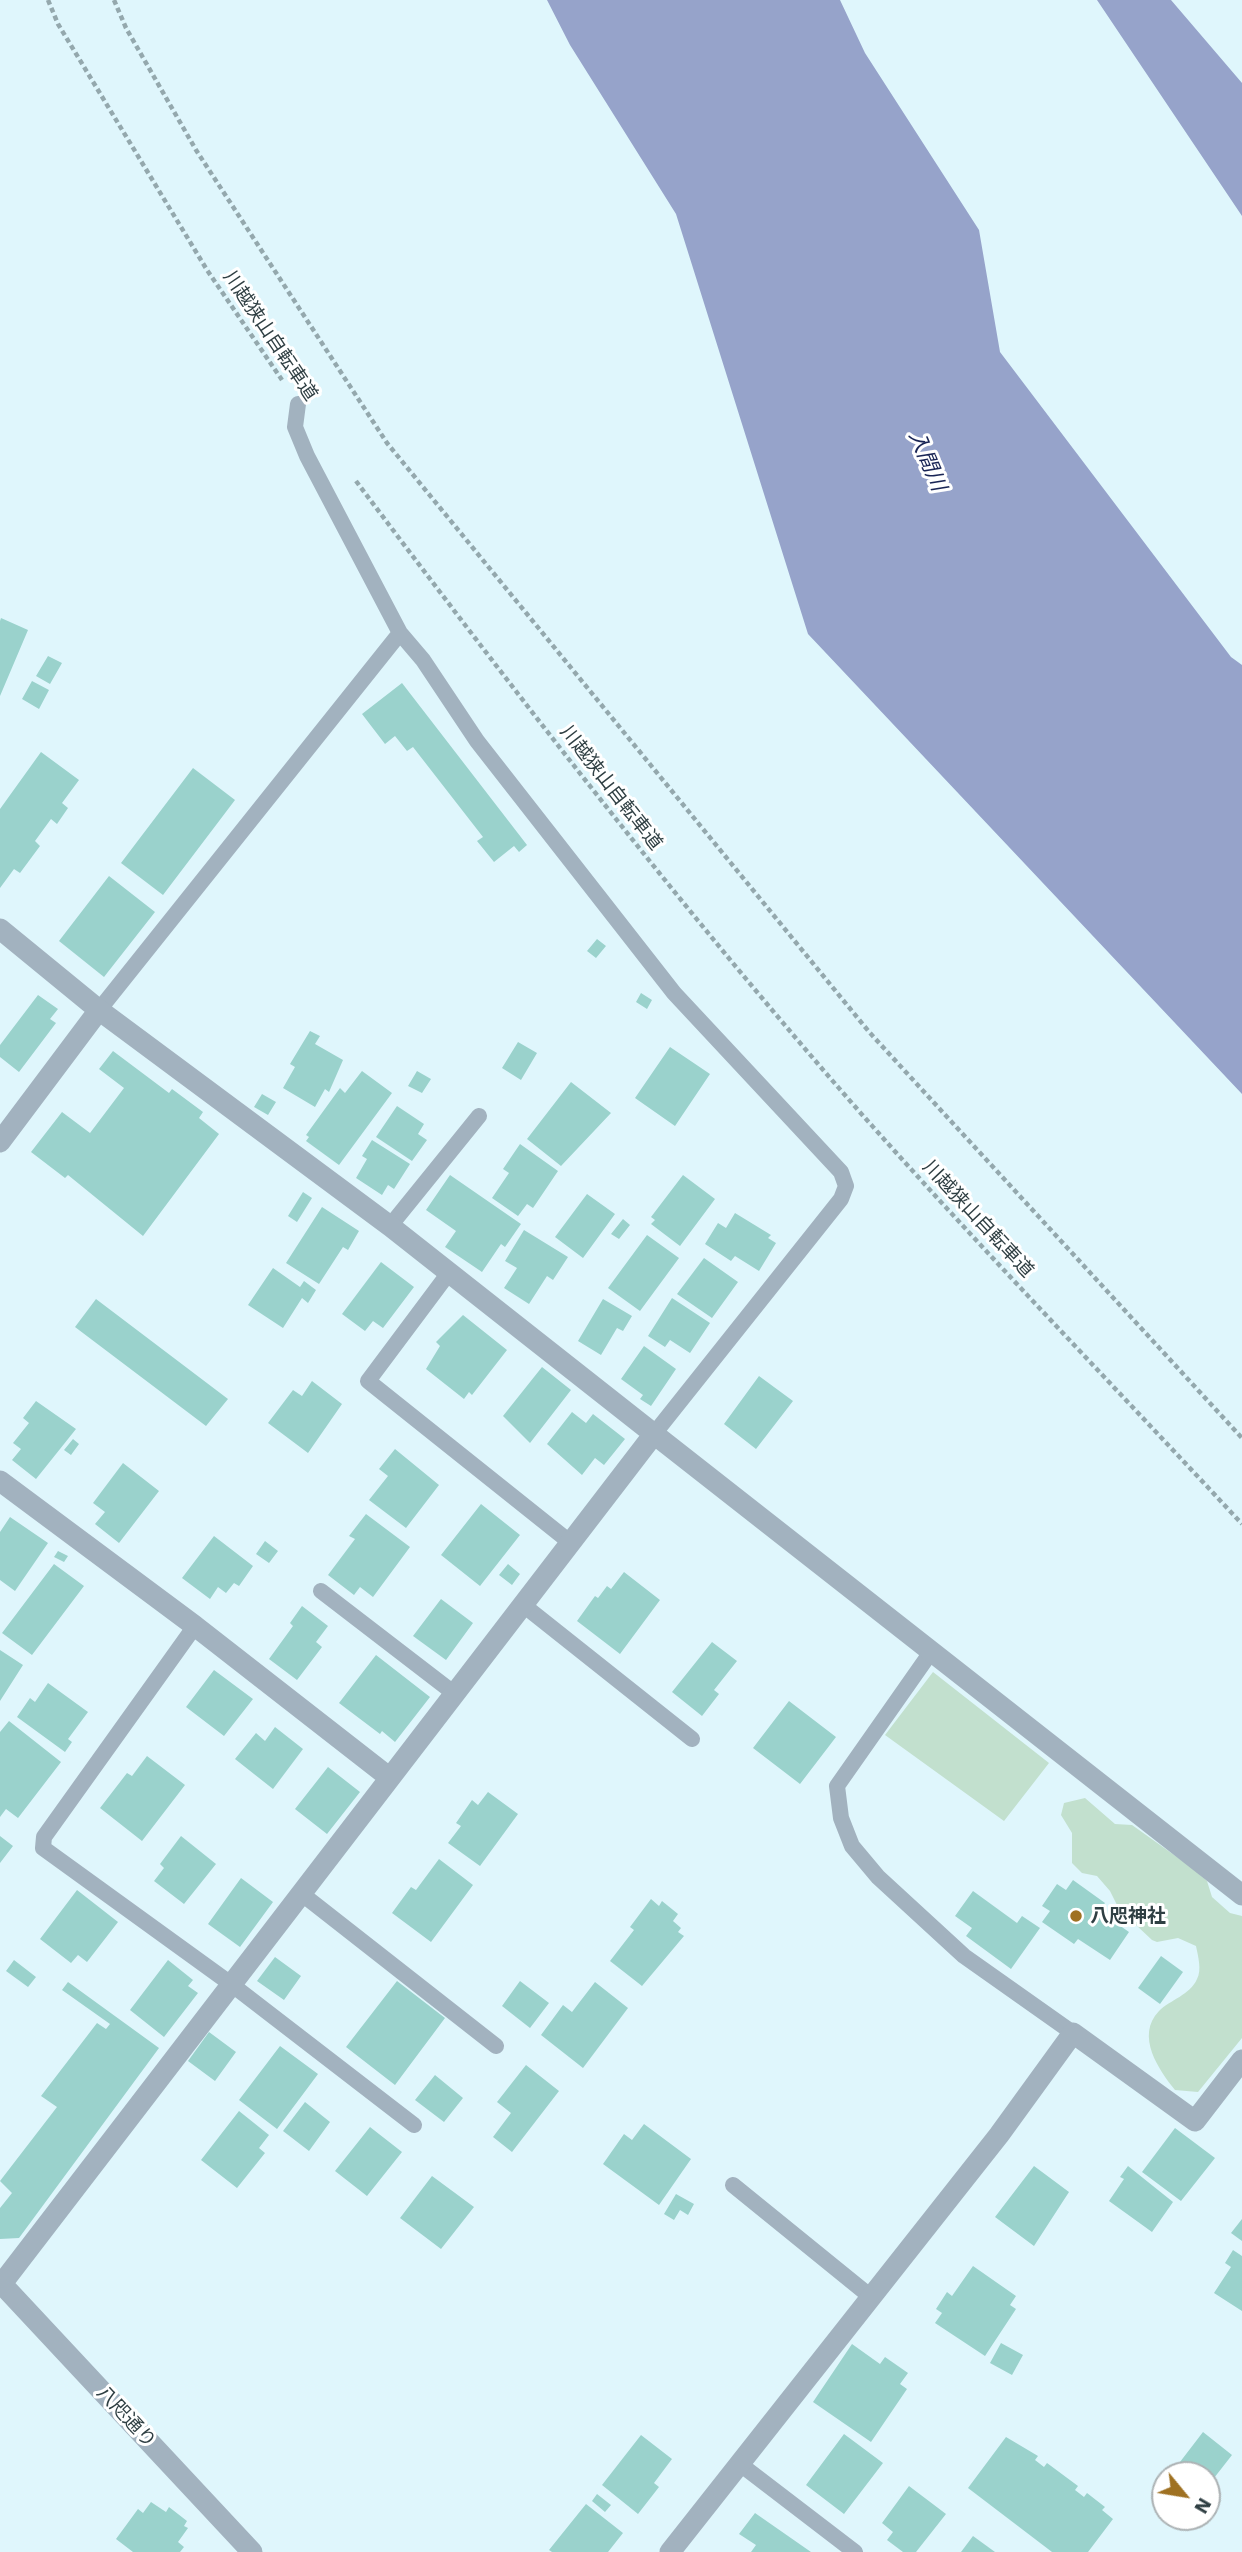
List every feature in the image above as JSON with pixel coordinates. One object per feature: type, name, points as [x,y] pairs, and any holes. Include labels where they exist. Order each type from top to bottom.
[{"type":"street","points":[[0,929],[99,1010],[390,1226],[448,1275],[1242,1895]]},
{"type":"street","points":[[0,1142],[99,1010]]},
{"type":"street","points":[[1,2284],[654,1434]]},
{"type":"street","points":[[0,1481],[195,1626],[390,1778]]},
{"type":"street","points":[[670,2552],[999,2135],[1073,2033],[1195,2121],[1242,2060]]},
{"type":"street","name":"八咫通り","points":[[1,2284],[252,2552]]},
{"type":"lane","points":[[298,404],[295,427],[307,456],[400,633],[423,660],[485,752],[674,993],[841,1172],[846,1186],[841,1199],[654,1434]]},
{"type":"lane","points":[[99,1010],[400,633]]},
{"type":"lane","points":[[390,1226],[479,1116]]},
{"type":"lane","points":[[448,1275],[368,1381],[571,1543]]},
{"type":"lane","points":[[321,1591],[455,1694]]},
{"type":"lane","points":[[522,1604],[692,1739]]},
{"type":"lane","points":[[195,1626],[44,1838],[43,1848],[231,1984],[414,2124]]},
{"type":"lane","points":[[931,1652],[836,1786],[841,1818],[852,1846],[878,1877],[964,1956],[1073,2033]]},
{"type":"lane","points":[[302,1894],[496,2046]]},
{"type":"lane","points":[[733,2185],[871,2297]]},
{"type":"lane","points":[[740,2464],[855,2552]]},
{"type":"path","name":"川越狭山自転車道","points":[[48,0],[58,24],[207,270],[298,404]]},
{"type":"path","points":[[114,0],[126,29],[196,150],[387,443],[870,1033],[1242,1438]]},
{"type":"path","name":"川越狭山自転車道","points":[[348,471],[457,615],[727,956],[860,1111],[1242,1524]]},
{"type":"green space","points":[[933,1672],[1049,1763],[1004,1821],[885,1735]]},
{"type":"green space","points":[[1085,1798],[1115,1824],[1132,1825],[1191,1867],[1207,1881],[1212,1897],[1230,1913],[1242,1916],[1242,2038],[1198,2092],[1175,2090],[1162,2073],[1149,2042],[1152,2021],[1159,2011],[1190,1989],[1197,1979],[1199,1967],[1196,1946],[1178,1938],[1157,1942],[1152,1940],[1119,1909],[1110,1891],[1097,1876],[1082,1873],[1072,1863],[1072,1833],[1061,1815],[1064,1803]]},
{"type":"water","name":"入間川","points":[[547,0],[840,0],[865,53],[979,230],[1000,352],[1231,657],[1242,665],[1242,1094],[808,634],[676,214],[570,45]]},
{"type":"water","points":[[1097,0],[1171,0],[1242,83],[1242,216]]},
{"type":"building","points":[[1,618],[28,630],[0,696],[0,621]]},
{"type":"building","points":[[48,656],[62,663],[50,684],[36,676]]},
{"type":"building","points":[[32,681],[49,690],[39,709],[22,699]]},
{"type":"building","points":[[402,683],[527,845],[519,852],[514,846],[494,862],[477,841],[483,837],[413,747],[407,751],[395,736],[385,744],[362,714]]},
{"type":"building","points":[[41,752],[79,780],[62,803],[68,808],[57,824],[51,819],[35,841],[40,846],[20,873],[14,869],[0,888],[0,809]]},
{"type":"building","points":[[193,768],[235,800],[163,895],[121,863]]},
{"type":"building","points":[[109,876],[155,912],[104,977],[59,941]]},
{"type":"building","points":[[597,939],[606,946],[596,958],[587,951]]},
{"type":"building","points":[[641,993],[652,1000],[647,1009],[636,1002]]},
{"type":"building","points":[[38,995],[58,1009],[50,1019],[56,1023],[19,1072],[0,1057],[0,1045]]},
{"type":"building","points":[[310,1031],[320,1036],[315,1044],[343,1060],[329,1092],[325,1089],[315,1107],[283,1088],[295,1067],[290,1064]]},
{"type":"building","points":[[518,1042],[537,1053],[521,1080],[502,1068]]},
{"type":"building","points":[[670,1047],[710,1074],[675,1126],[635,1098]]},
{"type":"building","points":[[113,1051],[169,1093],[172,1089],[203,1112],[199,1118],[219,1134],[143,1236],[68,1175],[65,1178],[31,1152],[62,1112],[90,1133],[124,1088],[99,1069]]},
{"type":"building","points":[[362,1071],[392,1093],[339,1165],[306,1141],[309,1137],[306,1135],[340,1088],[345,1093]]},
{"type":"building","points":[[417,1071],[431,1079],[422,1093],[408,1086]]},
{"type":"building","points":[[571,1082],[611,1113],[561,1166],[527,1139]]},
{"type":"building","points":[[262,1094],[276,1102],[268,1115],[254,1107]]},
{"type":"building","points":[[397,1106],[424,1124],[418,1134],[427,1140],[412,1161],[376,1137]]},
{"type":"building","points":[[372,1140],[410,1164],[394,1189],[388,1185],[382,1195],[356,1178],[367,1159],[362,1156]]},
{"type":"building","points":[[520,1144],[558,1171],[533,1208],[527,1204],[518,1216],[492,1198],[509,1173],[503,1169]]},
{"type":"building","points":[[450,1175],[521,1224],[505,1247],[501,1244],[482,1272],[445,1247],[456,1231],[426,1210]]},
{"type":"building","points":[[683,1175],[715,1199],[680,1246],[651,1224],[655,1220],[651,1217]]},
{"type":"building","points":[[303,1192],[312,1198],[297,1222],[288,1216]]},
{"type":"building","points":[[587,1194],[615,1214],[583,1258],[555,1237]]},
{"type":"building","points":[[322,1207],[359,1231],[348,1250],[343,1247],[319,1284],[286,1263]]},
{"type":"building","points":[[735,1213],[771,1235],[768,1238],[776,1243],[759,1271],[735,1256],[731,1261],[705,1244],[718,1223],[726,1228]]},
{"type":"building","points":[[623,1219],[630,1225],[619,1239],[611,1234]]},
{"type":"building","points":[[524,1230],[568,1257],[553,1280],[547,1276],[529,1304],[504,1288],[517,1268],[505,1261]]},
{"type":"building","points":[[647,1235],[679,1258],[640,1311],[608,1288]]},
{"type":"building","points":[[704,1258],[738,1282],[712,1318],[677,1294]]},
{"type":"building","points":[[381,1262],[414,1287],[383,1328],[373,1321],[365,1331],[342,1314]]},
{"type":"building","points":[[273,1268],[300,1287],[304,1281],[316,1290],[308,1303],[302,1298],[283,1328],[248,1305]]},
{"type":"building","points":[[672,1298],[710,1323],[690,1353],[670,1340],[665,1347],[648,1336]]},
{"type":"building","points":[[96,1299],[228,1399],[206,1426],[75,1327]]},
{"type":"building","points":[[603,1299],[632,1316],[623,1331],[617,1328],[601,1355],[578,1341]]},
{"type":"building","points":[[463,1315],[507,1350],[472,1395],[469,1392],[464,1399],[426,1369],[440,1346],[436,1342]]},
{"type":"building","points":[[644,1346],[676,1369],[651,1406],[640,1399],[643,1395],[621,1379]]},
{"type":"building","points":[[542,1367],[571,1390],[530,1443],[503,1416]]},
{"type":"building","points":[[759,1376],[793,1401],[756,1449],[724,1424]]},
{"type":"building","points":[[312,1381],[342,1404],[308,1453],[268,1423],[293,1390],[302,1396]]},
{"type":"building","points":[[36,1401],[76,1429],[36,1479],[12,1460],[21,1449],[13,1443],[29,1423],[23,1418]]},
{"type":"building","points":[[572,1412],[586,1423],[593,1414],[625,1439],[604,1465],[595,1458],[582,1475],[547,1444]]},
{"type":"building","points":[[73,1439],[79,1444],[71,1455],[64,1450]]},
{"type":"building","points":[[395,1449],[439,1485],[406,1528],[369,1500],[388,1476],[379,1469]]},
{"type":"building","points":[[123,1463],[159,1491],[119,1543],[95,1524],[105,1512],[93,1503]]},
{"type":"building","points":[[481,1504],[520,1535],[480,1586],[441,1555]]},
{"type":"building","points":[[366,1514],[410,1547],[373,1597],[360,1587],[354,1595],[328,1575],[355,1539],[349,1536]]},
{"type":"building","points":[[10,1517],[48,1543],[15,1591],[0,1580],[0,1532]]},
{"type":"building","points":[[214,1536],[253,1566],[239,1586],[234,1583],[226,1593],[218,1587],[210,1599],[182,1578]]},
{"type":"building","points":[[265,1541],[278,1551],[269,1563],[256,1554]]},
{"type":"building","points":[[58,1551],[68,1556],[64,1562],[54,1557]]},
{"type":"building","points":[[54,1564],[84,1586],[32,1655],[2,1633]]},
{"type":"building","points":[[508,1564],[520,1574],[512,1585],[499,1575]]},
{"type":"building","points":[[624,1572],[660,1600],[620,1654],[577,1621],[595,1596],[598,1598],[607,1586],[611,1589]]},
{"type":"building","points":[[441,1599],[473,1623],[446,1660],[413,1636]]},
{"type":"building","points":[[302,1606],[328,1626],[316,1642],[322,1647],[297,1680],[269,1659],[293,1626],[290,1623]]},
{"type":"building","points":[[712,1642],[737,1661],[714,1690],[719,1694],[702,1716],[672,1692]]},
{"type":"building","points":[[0,1650],[23,1665],[0,1701]]},
{"type":"building","points":[[376,1655],[430,1697],[395,1742],[339,1703]]},
{"type":"building","points":[[214,1670],[253,1699],[224,1736],[186,1707]]},
{"type":"building","points":[[48,1683],[88,1712],[68,1739],[72,1742],[65,1752],[17,1717],[30,1698],[35,1702]]},
{"type":"building","points":[[789,1701],[836,1737],[800,1784],[753,1748]]},
{"type":"building","points":[[9,1721],[61,1762],[18,1818],[6,1809],[0,1817],[0,1732]]},
{"type":"building","points":[[275,1727],[303,1749],[273,1789],[235,1759],[256,1733],[265,1741]]},
{"type":"building","points":[[147,1756],[185,1785],[142,1841],[100,1808],[127,1773],[132,1776]]},
{"type":"building","points":[[328,1767],[360,1792],[327,1834],[295,1809]]},
{"type":"building","points":[[488,1792],[518,1814],[480,1866],[448,1843],[461,1826],[456,1823],[472,1800],[478,1805]]},
{"type":"building","points":[[0,1836],[13,1846],[0,1863]]},
{"type":"building","points":[[181,1836],[216,1864],[184,1904],[154,1881],[164,1868],[160,1864]]},
{"type":"building","points":[[439,1859],[473,1885],[431,1942],[392,1913],[411,1887],[416,1890]]},
{"type":"building","points":[[241,1878],[273,1902],[240,1947],[208,1924]]},
{"type":"building","name":"八咫神社","points":[[1073,1880],[1105,1903],[1099,1911],[1129,1932],[1110,1960],[1078,1939],[1074,1944],[1042,1922],[1050,1911],[1042,1906],[1057,1884],[1066,1890]]},
{"type":"building","points":[[77,1890],[118,1922],[87,1962],[78,1955],[71,1963],[40,1939]]},
{"type":"building","points":[[973,1891],[1017,1923],[1022,1916],[1040,1928],[1011,1969],[966,1936],[972,1928],[955,1916]]},
{"type":"building","points":[[651,1899],[659,1906],[662,1901],[678,1914],[673,1921],[681,1928],[678,1932],[684,1936],[642,1986],[610,1961],[634,1930],[630,1927]]},
{"type":"building","points":[[1161,1956],[1183,1972],[1160,2004],[1138,1988]]},
{"type":"building","points":[[275,1957],[301,1976],[284,2000],[257,1981]]},
{"type":"building","points":[[14,1960],[36,1977],[28,1987],[6,1971]]},
{"type":"building","points":[[168,1960],[193,1980],[188,1986],[198,1993],[164,2037],[130,2010]]},
{"type":"building","points":[[397,1981],[445,2018],[395,2085],[346,2047]]},
{"type":"building","points":[[520,1981],[549,2003],[530,2028],[502,2006]]},
{"type":"building","points":[[68,1982],[159,2048],[19,2238],[0,2239],[0,2208],[12,2193],[0,2181],[57,2107],[41,2096],[97,2023],[106,2029],[110,2024],[62,1990]]},
{"type":"building","points":[[595,1982],[628,2008],[583,2068],[541,2035],[563,2005],[572,2012]]},
{"type":"building","points":[[209,2032],[236,2052],[215,2081],[188,2061]]},
{"type":"building","points":[[280,2046],[318,2074],[277,2129],[239,2100]]},
{"type":"building","points":[[526,2065],[559,2091],[512,2152],[493,2137],[511,2113],[497,2102]]},
{"type":"building","points":[[435,2075],[463,2098],[444,2122],[415,2100]]},
{"type":"building","points":[[305,2102],[330,2122],[309,2151],[283,2131]]},
{"type":"building","points":[[239,2111],[269,2135],[259,2148],[265,2153],[237,2188],[201,2160]]},
{"type":"building","points":[[644,2124],[691,2159],[659,2205],[603,2164],[624,2134],[632,2140]]},
{"type":"building","points":[[370,2127],[402,2152],[367,2196],[335,2171]]},
{"type":"building","points":[[1175,2128],[1215,2158],[1181,2201],[1142,2172]]},
{"type":"building","points":[[1034,2166],[1069,2192],[1034,2246],[995,2217]]},
{"type":"building","points":[[1128,2166],[1173,2202],[1152,2232],[1109,2201],[1124,2179],[1120,2177]]},
{"type":"building","points":[[432,2176],[474,2207],[441,2249],[400,2218]]},
{"type":"building","points":[[676,2194],[694,2204],[688,2215],[680,2210],[674,2220],[664,2214]]},
{"type":"building","points":[[1242,2219],[1242,2241],[1231,2233]]},
{"type":"building","points":[[1233,2250],[1242,2256],[1242,2311],[1214,2293],[1231,2267],[1225,2263]]},
{"type":"building","points":[[973,2266],[1016,2296],[1010,2305],[1016,2309],[985,2356],[935,2323],[942,2313],[936,2309],[947,2292],[952,2296]]},
{"type":"building","points":[[1001,2343],[1023,2355],[1012,2375],[990,2363]]},
{"type":"building","points":[[852,2344],[880,2364],[885,2357],[908,2373],[900,2384],[907,2389],[871,2442],[813,2402]]},
{"type":"building","points":[[1203,2432],[1232,2455],[1221,2469],[1221,2461],[1181,2461]]},
{"type":"building","points":[[844,2434],[883,2463],[844,2514],[806,2485]]},
{"type":"building","points":[[641,2435],[672,2459],[654,2483],[659,2487],[638,2514],[602,2485]]},
{"type":"building","points":[[1006,2437],[1038,2456],[1035,2460],[1044,2467],[1047,2463],[1078,2486],[1075,2490],[1084,2497],[1087,2493],[1105,2507],[1102,2510],[1113,2519],[1088,2552],[1052,2552],[968,2488]]},
{"type":"building","points":[[909,2486],[946,2514],[916,2552],[903,2552],[887,2540],[893,2532],[882,2523]]},
{"type":"building","points":[[597,2494],[611,2505],[605,2512],[592,2501]]},
{"type":"building","points":[[151,2502],[166,2512],[169,2507],[187,2521],[184,2526],[188,2528],[178,2542],[184,2547],[180,2552],[133,2552],[116,2539],[138,2509],[143,2513]]},
{"type":"building","points":[[586,2504],[623,2533],[608,2552],[549,2550]]},
{"type":"building","points":[[755,2513],[811,2552],[751,2552],[756,2545],[739,2534]]},
{"type":"building","points":[[973,2536],[995,2552],[961,2552]]},
{"type":"place","name":"八咫神社","points":[[1076,1916]]}]
